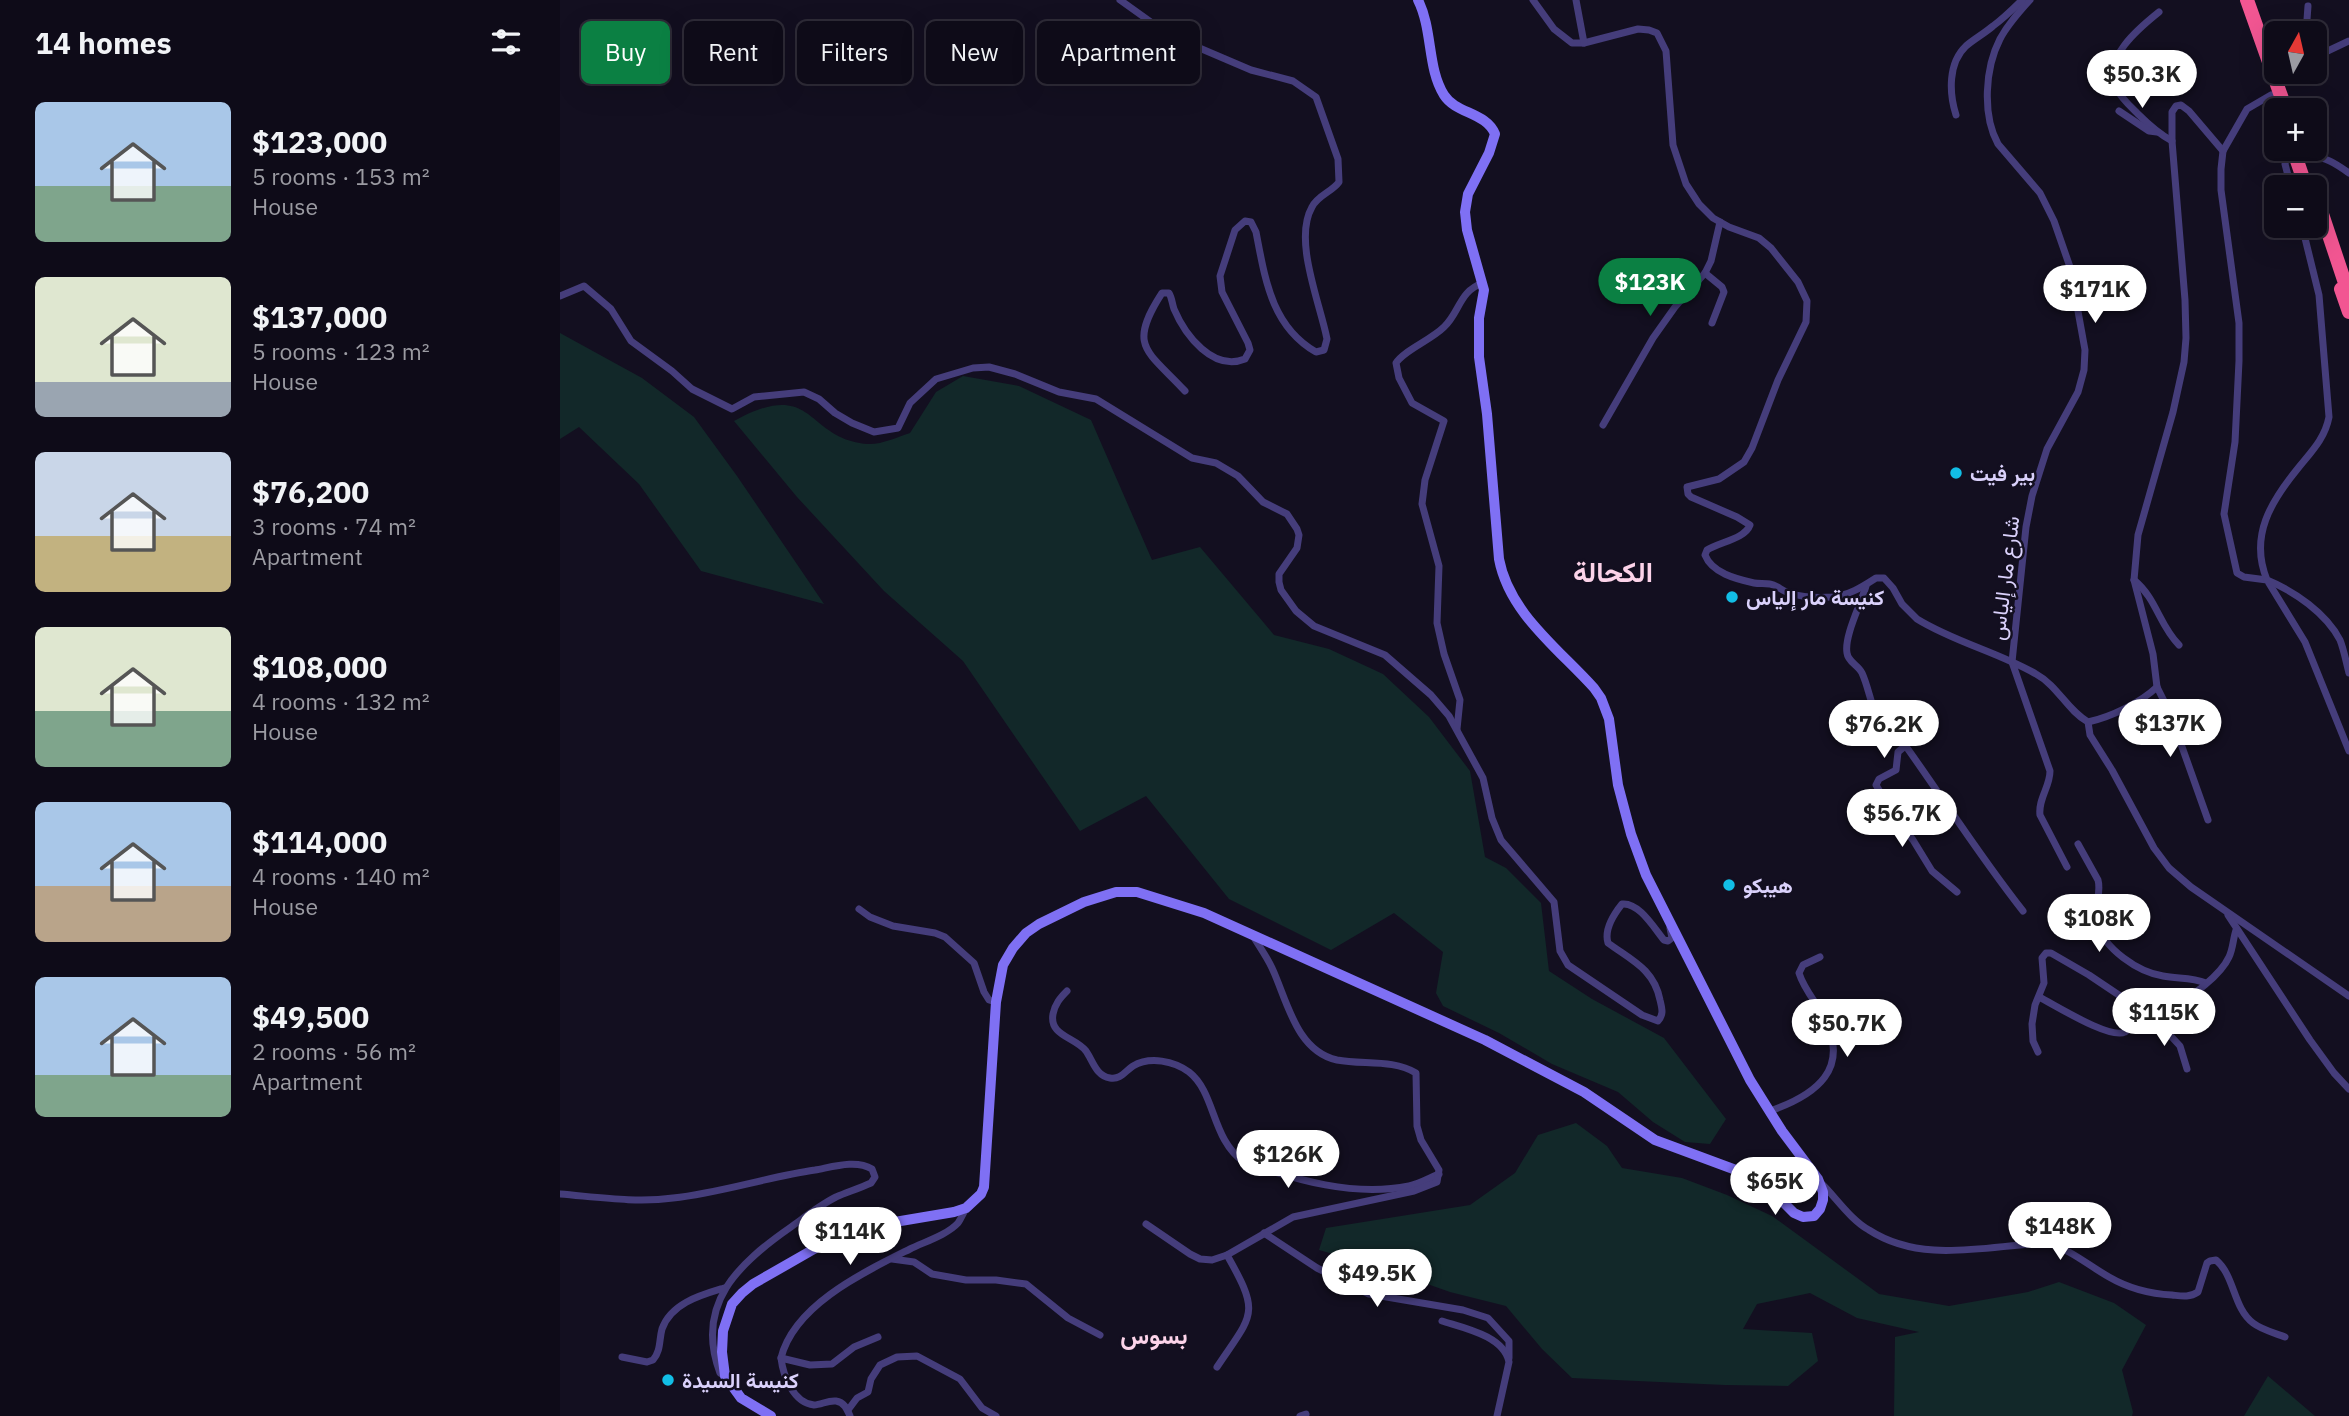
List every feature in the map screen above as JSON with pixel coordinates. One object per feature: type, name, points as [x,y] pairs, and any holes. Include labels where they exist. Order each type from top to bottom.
[{"type":"highway","points":[[2240,0],[2272,98]]},
{"type":"highway","points":[[2247,0],[2264,41]]},
{"type":"highway","points":[[2327,228],[2349,295]]},
{"type":"highway","points":[[2323,238],[2349,312]]},
{"type":"main road","points":[[771,1416],[741,1398],[725,1376],[722,1352],[726,1319],[732,1304],[753,1283],[835,1237],[905,1219],[966,1208],[974,1202],[984,1187],[996,1002],[1003,965],[1026,933],[1060,912],[1116,892],[1137,892],[1204,913],[1485,1040],[1584,1092],[1655,1140],[1744,1173],[1773,1192],[1794,1213],[1803,1217],[1814,1216],[1820,1209],[1823,1192],[1818,1179],[1750,1080],[1650,885],[1631,834],[1618,785],[1609,719],[1601,698],[1516,603],[1501,569],[1479,357],[1479,318],[1484,290],[1467,230],[1465,212],[1468,194],[1489,153],[1495,134],[1486,121],[1459,108],[1446,98],[1436,78],[1427,24],[1418,0]]},
{"type":"street","points":[[1120,0],[1160,30],[1186,43],[1251,69],[1299,84],[1316,97],[1338,159],[1339,182],[1314,203],[1304,230],[1327,339],[1324,350],[1316,352],[1309,348],[1279,317],[1271,300],[1256,232],[1251,222],[1245,221],[1235,230],[1220,276],[1222,292],[1248,343],[1250,350],[1245,359],[1221,361],[1202,349],[1184,326],[1169,293],[1162,293],[1144,325],[1142,337],[1146,349],[1185,391]]},
{"type":"street","points":[[1533,0],[1547,22],[1572,43],[1584,43],[1638,29],[1654,31],[1662,40],[1668,61],[1672,135],[1678,164],[1686,184],[1699,204],[1720,222],[1759,238],[1771,248],[1805,294],[1808,307],[1806,322],[1778,380],[1744,462],[1719,479],[1687,487],[1691,497],[1750,525],[1743,535],[1707,550],[1704,555],[1706,559],[1717,571],[1751,582],[1771,584],[1794,594],[1833,597],[1866,586],[1876,578],[1884,578],[1902,604],[1917,619],[2040,676],[2058,692],[2076,715],[2088,722],[2100,719],[2148,695],[2157,687]]},
{"type":"street","points":[[1576,0],[1584,43]]},
{"type":"street","points":[[1956,115],[1951,82],[1960,53],[2022,0]]},
{"type":"street","name":"شارع مار إلياس","points":[[2012,662],[2026,527],[2032,496],[2047,449],[2078,393],[2085,360],[2071,275],[2060,236],[2040,193],[1994,137],[1989,108],[1990,70],[1995,52],[2008,25],[2030,0]]},
{"type":"street","points":[[2307,21],[2308,6]]},
{"type":"street","points":[[2159,12],[2127,43],[2119,55],[2114,74],[2120,95],[2158,132],[2172,141]]},
{"type":"street","points":[[2328,51],[2349,41]]},
{"type":"street","points":[[2271,95],[2247,109],[2223,151],[2221,190],[2237,302],[2239,361],[2235,442],[2224,520],[2237,573],[2244,578],[2267,580],[2297,596],[2326,621],[2339,640],[2349,673]]},
{"type":"street","points":[[2208,821],[2170,713],[2157,687],[2153,654],[2134,580],[2138,535],[2173,412],[2184,362],[2185,300],[2172,141],[2172,112],[2176,106],[2181,104],[2223,151]]},
{"type":"street","points":[[2119,111],[2149,131],[2158,132]]},
{"type":"street","points":[[2327,159],[2349,173]]},
{"type":"street","points":[[1603,425],[1653,338],[1712,261],[1720,222]]},
{"type":"street","points":[[2305,238],[2319,295],[2329,417],[2324,435],[2291,478],[2263,525],[2259,555],[2267,580],[2305,642],[2349,751]]},
{"type":"street","points":[[1705,273],[1722,287],[1724,292],[1712,324]]},
{"type":"street","points":[[1457,729],[1460,700],[1437,624],[1439,566],[1422,504],[1425,480],[1444,421],[1415,406],[1409,399],[1399,378],[1396,363],[1403,354],[1422,345],[1441,330],[1451,319],[1467,291],[1483,283]]},
{"type":"street","points":[[560,296],[584,286],[611,309],[631,341],[692,389],[732,408],[754,397],[804,392],[819,399],[835,413],[874,432],[898,428],[910,403],[936,379],[973,368],[989,368],[1016,374],[1059,392],[1096,399],[1192,458],[1216,463],[1238,476],[1263,502],[1287,514],[1299,535],[1297,548],[1279,574],[1281,590],[1289,601],[1314,626],[1380,652],[1391,659],[1439,703],[1457,729],[1483,778],[1492,818],[1501,840],[1553,902],[1560,951],[1568,965],[1642,1015],[1658,1021],[1662,1013],[1657,985],[1642,965],[1608,943],[1606,934],[1622,904],[1627,903],[1636,908],[1664,940],[1668,941],[1672,938],[1669,924]]},
{"type":"street","points":[[2134,580],[2151,597],[2165,628],[2179,645]]},
{"type":"street","points":[[1866,586],[1850,632],[1846,650],[1848,657],[1861,671],[1877,714],[1905,746],[2023,911]]},
{"type":"street","points":[[2012,662],[2050,771],[2049,783],[2040,802],[2040,815],[2067,867]]},
{"type":"street","points":[[2088,722],[2090,734],[2162,858],[2182,880],[2349,996]]},
{"type":"street","points":[[1905,746],[1898,752],[1896,769],[1879,779],[1877,787],[1932,871],[1957,892]]},
{"type":"street","points":[[2078,844],[2098,880],[2095,906],[2098,926],[2111,946],[2143,971],[2171,978],[2193,978],[2206,983]]},
{"type":"street","points":[[859,909],[893,926],[945,937],[974,963],[984,992],[989,1000],[996,1002]]},
{"type":"street","points":[[2226,912],[2324,1059],[2349,1089]]},
{"type":"street","points":[[2156,1020],[2206,983],[2224,966],[2236,930]]},
{"type":"street","points":[[1146,1224],[1200,1259],[1212,1260],[1227,1255],[1285,1220],[1301,1214],[1414,1191],[1437,1181],[1437,1166],[1421,1140],[1417,1126],[1416,1073],[1387,1064],[1335,1059],[1320,1053],[1304,1040],[1271,966],[1252,936]]},
{"type":"street","points":[[2038,1052],[2032,1024],[2044,983],[2042,958],[2046,953],[2050,953],[2089,975],[2156,1020],[2180,1046],[2187,1069]]},
{"type":"street","points":[[1770,1111],[1797,1101],[1825,1078],[1832,1066],[1833,1051],[1828,1027],[1799,973],[1803,965],[1820,957]]},
{"type":"street","points":[[1066,991],[1059,999],[1052,1021],[1057,1031],[1084,1049],[1101,1074],[1113,1079],[1120,1077],[1134,1065],[1146,1061],[1178,1064],[1196,1078],[1224,1140],[1234,1155],[1244,1162],[1315,1184],[1365,1190],[1410,1186],[1439,1174]]},
{"type":"street","points":[[2039,997],[2104,1031],[2116,1034],[2126,1032],[2144,1011]]},
{"type":"street","points":[[560,1194],[644,1200],[673,1198],[787,1174],[841,1166],[861,1164],[872,1169],[875,1177],[871,1183],[834,1198],[762,1247],[724,1288],[717,1305],[714,1341],[715,1360],[720,1373],[725,1376]]},
{"type":"street","points":[[1818,1179],[1867,1230],[1889,1241],[1916,1248],[1937,1252],[2048,1243],[2062,1247],[2109,1277],[2135,1289],[2189,1296],[2198,1292],[2207,1263],[2216,1261],[2224,1270],[2242,1311],[2248,1318],[2254,1324],[2285,1337]]},
{"type":"street","points":[[966,1208],[957,1223],[828,1296],[812,1308],[784,1344],[780,1358],[785,1378],[802,1401],[811,1405],[838,1401],[849,1413],[857,1398],[868,1392],[870,1379],[880,1365],[897,1357],[916,1356],[960,1379],[982,1408],[996,1416]]},
{"type":"street","points":[[1264,1233],[1317,1268],[1369,1294],[1463,1310],[1488,1318],[1509,1341],[1510,1362],[1497,1416]]},
{"type":"street","points":[[1217,1367],[1249,1315],[1247,1293],[1227,1255]]},
{"type":"street","points":[[892,1259],[914,1262],[932,1274],[966,1280],[1026,1284],[1068,1318],[1100,1335]]},
{"type":"street","points":[[622,1357],[647,1362],[653,1360],[659,1350],[662,1329],[671,1315],[694,1297],[724,1288]]},
{"type":"street","points":[[1442,1321],[1493,1341],[1509,1358]]},
{"type":"street","points":[[780,1358],[810,1365],[832,1364],[854,1347],[878,1336]]},
{"type":"green space","points":[[560,333],[642,378],[694,417],[824,604],[701,571],[639,484],[579,427],[560,439]]},
{"type":"green space","points":[[963,376],[1019,386],[1091,420],[1152,560],[1200,547],[1274,635],[1329,649],[1383,674],[1429,717],[1470,771],[1485,857],[1506,868],[1541,903],[1549,971],[1592,999],[1664,1038],[1726,1119],[1710,1144],[1685,1142],[1653,1122],[1618,1092],[1552,1064],[1499,1033],[1443,1006],[1436,993],[1443,952],[1394,913],[1331,950],[1229,899],[1146,796],[1080,831],[963,661],[884,591],[797,497],[734,421],[761,409],[781,405],[796,407],[847,440],[878,443],[910,433],[936,392]]},
{"type":"green space","points":[[1576,1123],[1607,1146],[1622,1168],[1682,1178],[1772,1216],[1879,1294],[1949,1306],[2028,1292],[2059,1282],[2114,1303],[2146,1325],[2122,1370],[2132,1416],[1894,1416],[1895,1337],[1919,1332],[1857,1318],[1810,1293],[1757,1304],[1743,1329],[1812,1333],[1818,1361],[1788,1386],[1572,1378],[1542,1349],[1506,1306],[1450,1292],[1319,1250],[1326,1228],[1470,1205],[1515,1173],[1538,1135]]},
{"type":"green space","points":[[2268,1376],[2315,1416],[2244,1416]]},
{"type":"place","name":"بير فيت","points":[[1956,473]]},
{"type":"place","name":"كنيسة مار إلياس","points":[[1732,597]]},
{"type":"place","name":"هيبكو","points":[[1729,885]]},
{"type":"place","name":"كنيسة السيدة","points":[[668,1380]]},
{"type":"district","name":"الكحالة","points":[[1613,571]]},
{"type":"district","name":"بسوس","points":[[1154,1335]]}]
